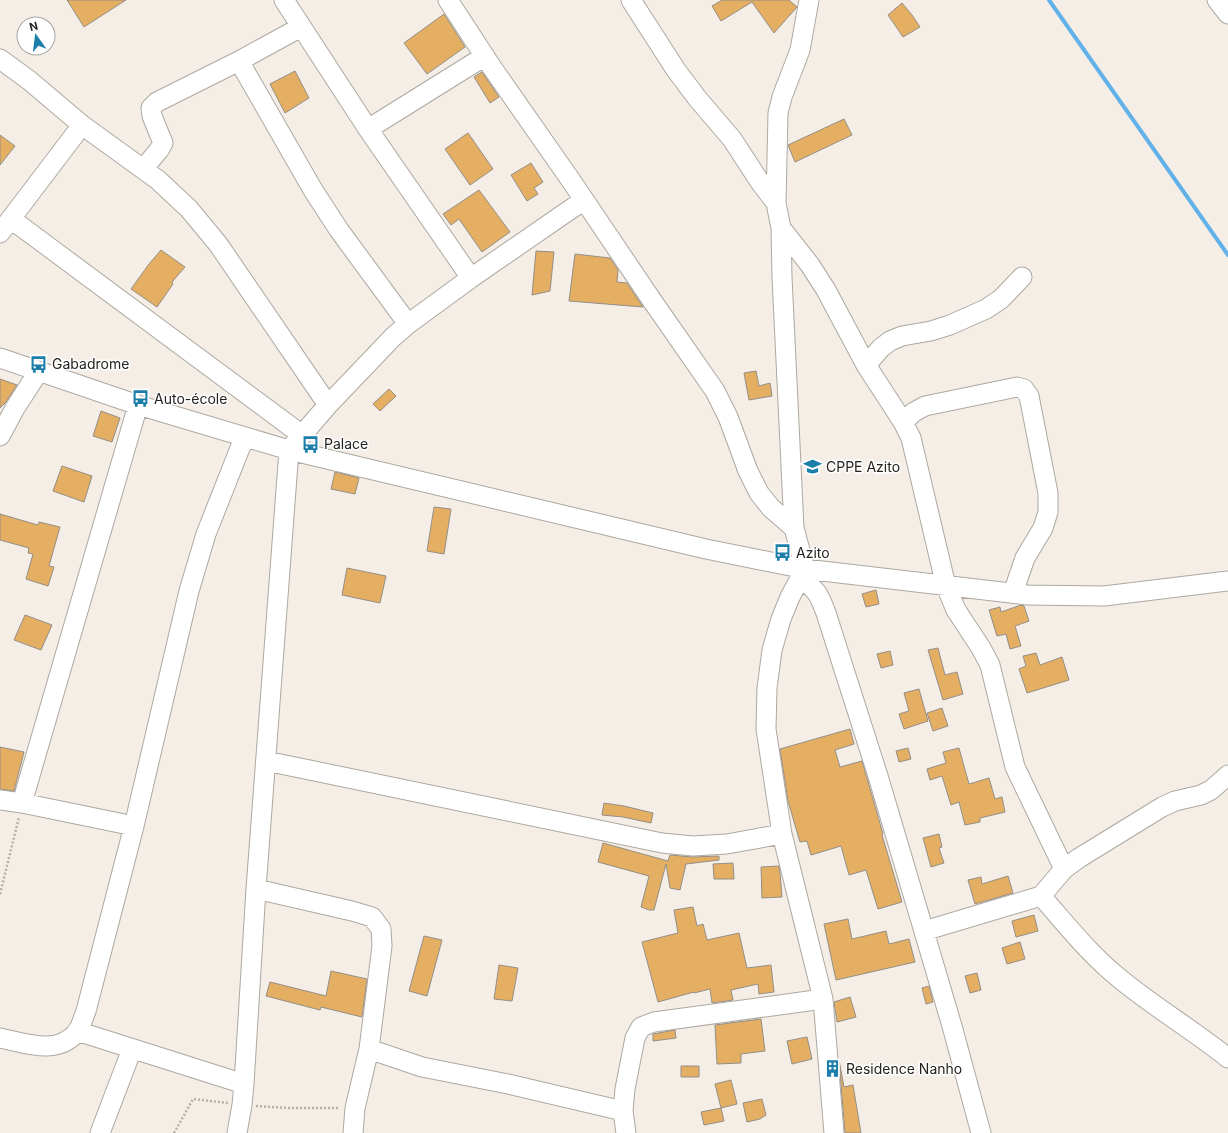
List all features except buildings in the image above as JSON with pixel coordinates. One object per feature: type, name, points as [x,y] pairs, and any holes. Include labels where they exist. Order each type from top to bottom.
[{"type":"street","points":[[284,0],[368,129],[471,278]]},
{"type":"street","points":[[448,0],[491,66],[715,391],[728,417],[748,471],[759,493],[771,508],[794,528]]},
{"type":"street","points":[[631,0],[676,70],[697,98],[732,139],[756,177],[776,203]]},
{"type":"street","points":[[809,0],[800,50],[782,97],[778,113],[776,203],[781,228],[794,528],[803,573],[820,597],[878,776],[952,1026],[981,1133]]},
{"type":"street","points":[[1217,0],[1228,14]]},
{"type":"street","points":[[143,168],[159,150],[163,143],[152,116],[151,108],[157,102],[239,61],[301,27]]},
{"type":"street","points":[[368,129],[485,56]]},
{"type":"street","points":[[0,59],[30,81],[82,125],[143,168],[189,209],[218,244],[328,405]]},
{"type":"street","points":[[239,61],[313,190],[339,230],[408,324]]},
{"type":"street","points":[[82,125],[5,226],[302,435]]},
{"type":"street","points":[[237,1133],[244,1084],[256,889],[289,450],[328,405],[393,337],[408,324],[471,278],[584,200]]},
{"type":"street","points":[[781,228],[810,265],[826,290],[866,365],[890,405],[903,422],[915,453],[946,586],[956,610],[981,648],[990,665],[1014,767],[1064,869]]},
{"type":"street","points":[[866,365],[881,348],[890,341],[902,336],[931,331],[950,325],[986,309],[1001,299],[1022,277]]},
{"type":"street","points":[[0,358],[39,370],[138,405],[244,438],[803,573],[1056,596],[1104,596],[1228,581]]},
{"type":"street","points":[[0,436],[14,408],[39,370]]},
{"type":"street","points":[[903,422],[914,412],[925,406],[1017,387],[1024,389],[1029,396],[1047,486],[1048,512],[1043,528],[1025,558],[1014,593]]},
{"type":"street","points":[[22,803],[138,405]]},
{"type":"street","points":[[0,1038],[42,1047],[61,1044],[78,1031],[86,1012],[134,826],[189,591],[206,534],[244,438]]},
{"type":"street","points":[[803,573],[781,619],[772,650],[767,688],[766,729],[782,834],[823,999],[834,1133]]},
{"type":"street","points":[[266,761],[662,843],[693,846],[727,844],[782,834]]},
{"type":"street","points":[[924,931],[1041,896],[1064,869],[1079,858],[1162,807],[1175,801],[1201,795],[1211,790],[1228,775]]},
{"type":"street","points":[[0,800],[22,803],[134,826]]},
{"type":"street","points":[[256,889],[372,917],[381,929],[382,946],[369,1049],[355,1108],[353,1133]]},
{"type":"street","points":[[1041,896],[1086,947],[1118,977],[1155,1006],[1228,1058]]},
{"type":"street","points":[[626,1133],[623,1111],[626,1089],[635,1038],[641,1028],[654,1022],[823,999]]},
{"type":"street","points":[[78,1031],[244,1084]]},
{"type":"street","points":[[100,1133],[132,1048]]},
{"type":"street","points":[[369,1049],[422,1067],[508,1084],[623,1111]]},
{"type":"path","points":[[0,894],[22,803]]},
{"type":"path","points":[[174,1133],[193,1099],[242,1105],[288,1108],[355,1108]]},
{"type":"waterway","points":[[1049,0],[1228,255]]},
{"type":"place","name":"Gabadrome","points":[[39,364]]},
{"type":"place","name":"Auto-école","points":[[141,399]]},
{"type":"place","name":"Palace","points":[[311,444]]},
{"type":"place","name":"CPPE Azito","points":[[813,467]]},
{"type":"place","name":"Azito","points":[[783,553]]},
{"type":"place","name":"Residence Nanho","points":[[833,1069]]}]
